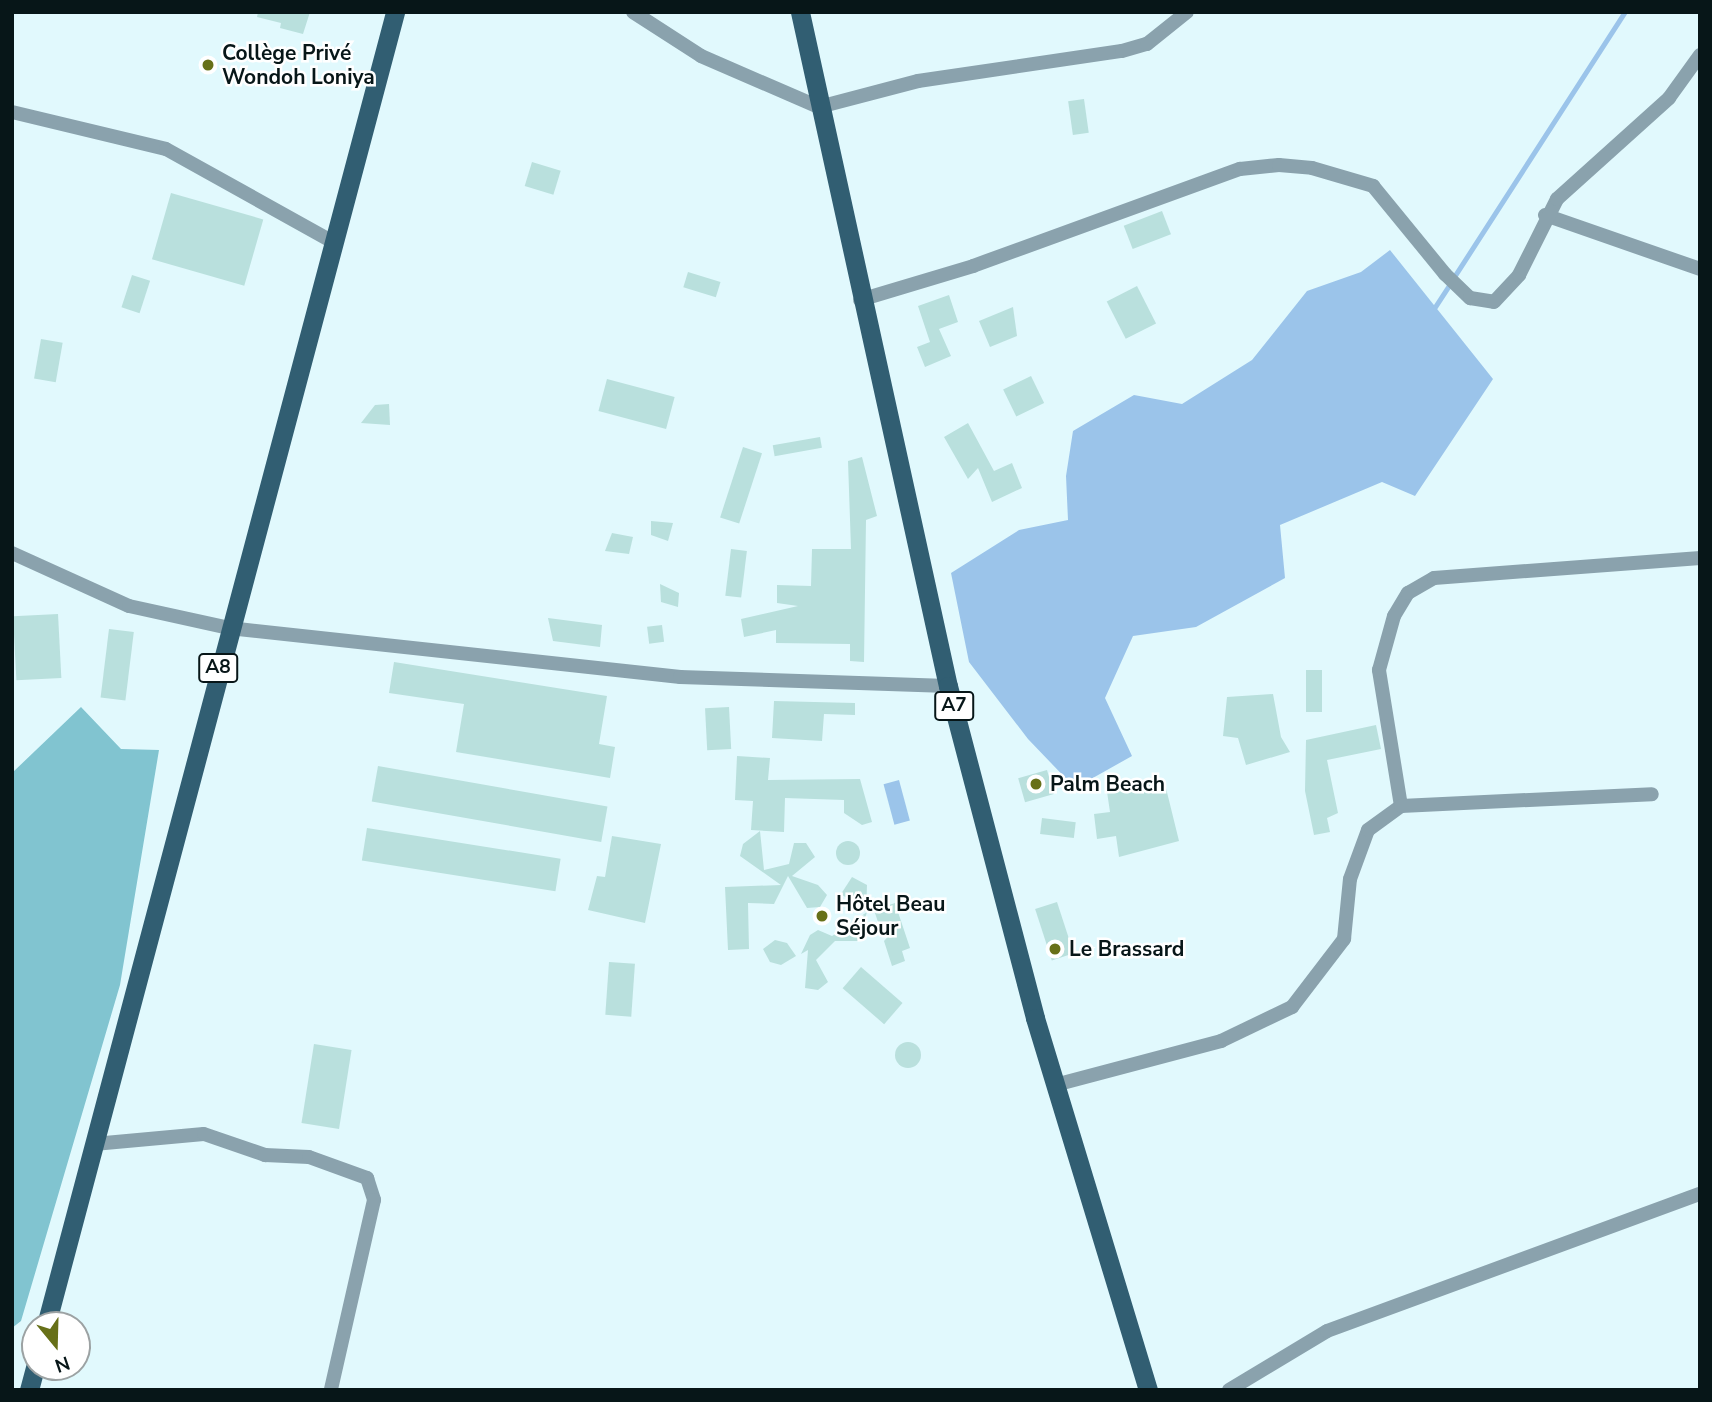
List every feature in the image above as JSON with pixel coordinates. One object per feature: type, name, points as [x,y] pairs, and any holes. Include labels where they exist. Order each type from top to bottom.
[{"type":"main road","name":"A8","points":[[50,1311],[229,628],[335,243],[395,12]]},
{"type":"main road","name":"A7","points":[[800,12],[860,300],[948,686],[1055,1085],[1148,1390]]},
{"type":"street","points":[[633,12],[701,56],[819,107],[918,81],[1122,51],[1147,44],[1186,12]]},
{"type":"street","points":[[860,300],[1257,166],[1312,168],[1373,186],[1445,274],[1470,298],[1485,304],[1506,295],[1545,215],[1573,183],[1669,98],[1700,55]]},
{"type":"street","points":[[12,111],[166,149],[335,243]]},
{"type":"street","points":[[1545,215],[1700,269]]},
{"type":"street","points":[[12,553],[129,606],[229,628],[680,677],[948,686]]},
{"type":"street","points":[[1401,806],[1379,670],[1394,617],[1408,593],[1434,578],[1700,558]]},
{"type":"street","points":[[1055,1085],[1221,1041],[1292,1007],[1345,939],[1350,879],[1368,830],[1401,806],[1652,794]]},
{"type":"street","points":[[94,1144],[204,1134],[265,1155],[309,1157],[367,1178],[374,1200],[331,1390]]},
{"type":"street","points":[[1229,1390],[1327,1331],[1700,1194]]},
{"type":"shaded area","points":[[1390,250],[1493,379],[1415,496],[1382,482],[1280,525],[1285,578],[1196,627],[1133,636],[1105,698],[1132,756],[1075,788],[1028,739],[969,662],[951,573],[1019,530],[1068,520],[1066,476],[1073,431],[1134,395],[1182,404],[1252,360],[1307,291],[1361,272]]},
{"type":"shaded area","points":[[81,707],[121,749],[159,750],[120,985],[24,1311],[21,1311],[21,1321],[12,1328],[12,773]]},
{"type":"shaded area","points":[[899,780],[910,821],[894,825],[884,784]]},
{"type":"building","points":[[258,12],[310,12],[303,34],[280,28],[281,23],[257,17]]},
{"type":"building","points":[[1084,99],[1089,133],[1073,135],[1068,101]]},
{"type":"building","points":[[532,162],[561,171],[553,195],[525,186]]},
{"type":"building","points":[[171,193],[263,219],[244,286],[152,259]]},
{"type":"building","points":[[1162,211],[1171,234],[1133,249],[1124,226]]},
{"type":"building","points":[[688,272],[721,282],[716,297],[683,287]]},
{"type":"building","points":[[132,275],[150,281],[140,313],[121,307]]},
{"type":"building","points":[[1137,286],[1156,323],[1126,339],[1107,301]]},
{"type":"building","points":[[949,295],[958,322],[939,329],[951,356],[925,367],[917,347],[930,342],[918,306]]},
{"type":"building","points":[[1013,307],[1017,336],[990,347],[979,321]]},
{"type":"building","points":[[41,339],[63,343],[56,382],[34,378]]},
{"type":"building","points":[[1031,376],[1044,403],[1016,417],[1003,390]]},
{"type":"building","points":[[607,379],[675,397],[666,429],[598,411]]},
{"type":"building","points":[[389,404],[390,425],[361,423],[375,405]]},
{"type":"building","points":[[968,423],[994,471],[1012,463],[1022,488],[992,502],[978,468],[968,479],[944,437]]},
{"type":"building","points":[[820,437],[822,448],[775,456],[773,445]]},
{"type":"building","points":[[743,447],[762,453],[739,524],[720,517]]},
{"type":"building","points":[[862,457],[877,516],[866,520],[864,662],[850,661],[850,644],[776,643],[776,630],[744,637],[741,619],[798,606],[777,603],[777,585],[811,586],[812,549],[851,549],[848,461]]},
{"type":"building","points":[[651,521],[673,523],[668,541],[651,535]]},
{"type":"building","points":[[612,533],[633,537],[629,554],[605,551]]},
{"type":"building","points":[[731,549],[747,551],[741,598],[725,596]]},
{"type":"building","points":[[660,584],[679,593],[678,607],[661,602]]},
{"type":"building","points":[[58,614],[61,678],[16,680],[13,616]]},
{"type":"building","points":[[548,618],[602,625],[600,647],[553,641]]},
{"type":"building","points":[[662,625],[664,642],[649,644],[647,627]]},
{"type":"building","points":[[109,629],[134,632],[125,701],[101,697]]},
{"type":"building","points":[[394,662],[607,696],[599,744],[615,747],[610,778],[456,752],[464,704],[389,693]]},
{"type":"building","points":[[1306,670],[1322,670],[1322,712],[1306,712]]},
{"type":"building","points":[[1273,694],[1281,737],[1290,752],[1246,765],[1238,738],[1223,736],[1227,697]]},
{"type":"building","points":[[774,701],[855,703],[855,715],[824,714],[822,741],[772,738]]},
{"type":"building","points":[[729,707],[731,749],[707,750],[705,708]]},
{"type":"building","points":[[1376,725],[1381,749],[1327,760],[1338,813],[1327,818],[1330,832],[1314,835],[1305,791],[1306,740]]},
{"type":"building","points":[[737,756],[770,758],[768,780],[860,779],[872,822],[862,825],[844,813],[844,800],[785,798],[784,832],[751,830],[753,801],[735,800]]},
{"type":"building","points":[[378,766],[607,806],[601,842],[372,801]]},
{"type":"building","points":[[1047,770],[1054,794],[1025,802],[1018,778]]},
{"type":"building","points":[[1164,780],[1179,841],[1119,857],[1116,836],[1097,839],[1094,814],[1110,812],[1106,785],[1134,781],[1135,787]]},
{"type":"building","points":[[1042,818],[1076,822],[1074,838],[1040,834]]},
{"type":"building","points":[[367,828],[561,859],[555,891],[362,861]]},
{"type":"building","points":[[760,831],[764,870],[789,864],[794,843],[806,843],[815,857],[792,876],[818,885],[827,895],[820,907],[807,908],[788,876],[774,904],[748,903],[749,949],[728,950],[725,887],[781,885],[740,856],[743,844]]},
{"type":"building","points":[[612,836],[661,844],[645,923],[588,910],[597,876],[605,877]]},
{"type":"building","points":[[848,841],[859,848],[860,853],[853,864],[848,865],[837,858],[836,853],[843,842]]},
{"type":"building","points":[[852,877],[867,885],[866,912],[841,894]]},
{"type":"building","points":[[1057,902],[1074,953],[1052,960],[1035,909]]},
{"type":"building","points":[[895,903],[910,948],[902,951],[905,961],[892,966],[884,941],[894,930],[882,934],[874,910]]},
{"type":"building","points":[[867,912],[858,941],[835,941],[816,960],[828,982],[818,990],[805,988],[808,950],[801,954],[810,935],[818,930],[832,936]]},
{"type":"building","points":[[775,940],[787,943],[796,956],[781,965],[770,962],[763,949]]},
{"type":"building","points":[[609,962],[635,964],[631,1017],[605,1015]]},
{"type":"building","points":[[861,967],[903,1003],[884,1024],[843,988]]},
{"type":"building","points":[[908,1042],[917,1046],[921,1055],[917,1064],[908,1068],[899,1064],[895,1055],[899,1046]]},
{"type":"building","points":[[314,1044],[352,1050],[339,1129],[301,1123]]},
{"type":"waterway","points":[[1454,277],[1625,12]]},
{"type":"waterway","points":[[1435,307],[1450,284]]},
{"type":"place","name":"Collège Privé Wondoh Loniya","points":[[208,65]]},
{"type":"place","name":"Palm Beach","points":[[1036,784]]},
{"type":"place","name":"Hôtel Beau Séjour","points":[[822,916]]},
{"type":"place","name":"Le Brassard","points":[[1055,949]]}]
